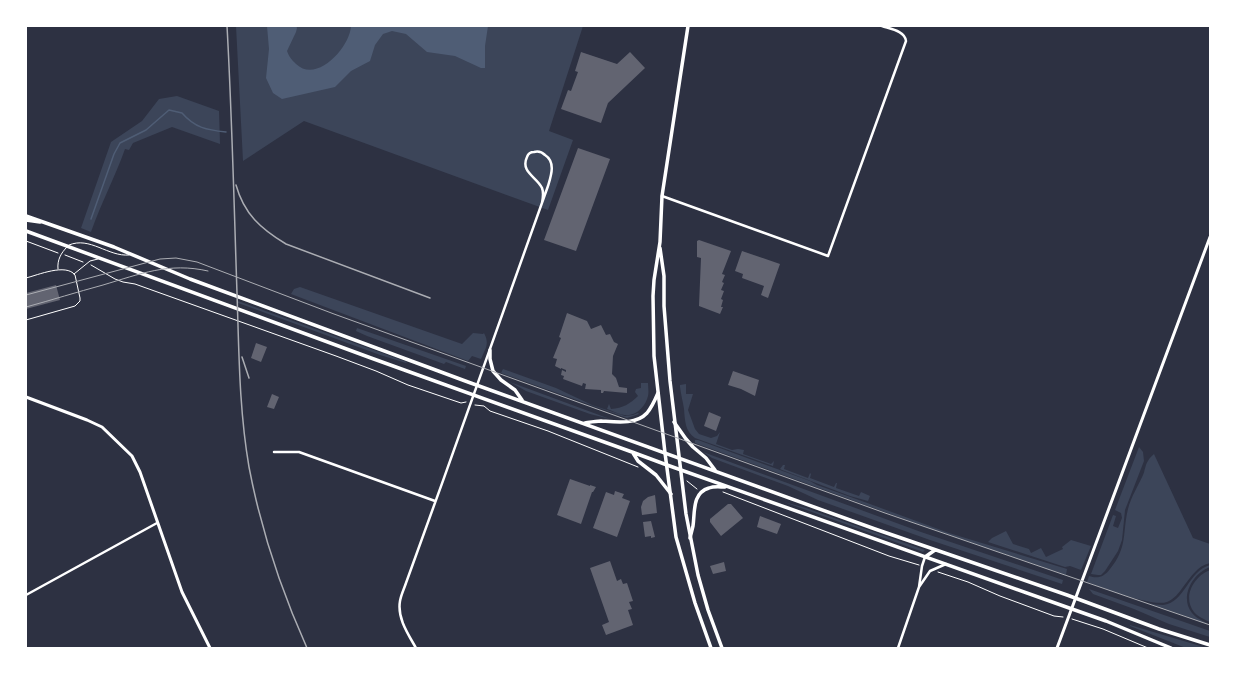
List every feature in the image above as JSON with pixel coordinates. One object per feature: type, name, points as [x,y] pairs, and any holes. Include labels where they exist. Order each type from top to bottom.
[{"type":"main road","points":[[688,26],[662,196],[660,242],[654,280],[654,356],[664,453],[667,465],[676,536],[693,596],[711,648]]},
{"type":"main road","points":[[26,216],[133,255],[190,279],[664,453],[1159,629],[1210,645]]},
{"type":"main road","points":[[26,220],[47,223]]},
{"type":"main road","points":[[26,231],[680,470],[1072,608],[1172,648]]},
{"type":"main road","points":[[660,242],[664,276],[664,306],[674,422],[690,538],[705,598],[722,648]]},
{"type":"main road","points":[[490,350],[490,360],[493,371],[501,380],[515,390],[523,401]]},
{"type":"main road","points":[[583,423],[601,421],[624,422],[637,419],[643,416],[654,404],[658,393]]},
{"type":"main road","points":[[674,422],[686,439],[706,458],[715,471]]},
{"type":"main road","points":[[632,452],[638,461],[656,475],[671,494]]},
{"type":"main road","points":[[690,538],[695,505],[701,493],[711,487],[730,487]]},
{"type":"main road","points":[[925,557],[935,550]]},
{"type":"street","points":[[662,196],[828,256],[905,46],[906,37],[898,31],[882,26]]},
{"type":"street","points":[[416,648],[402,620],[400,602],[471,404],[477,385],[490,350],[542,203],[548,186],[552,163],[550,158],[538,152],[532,152],[528,154],[525,165],[527,171],[542,188],[544,194],[542,203]]},
{"type":"street","points":[[1057,648],[1210,237]]},
{"type":"street","points":[[26,398],[95,423],[102,427],[111,434],[135,461],[182,592],[210,648]]},
{"type":"street","points":[[274,452],[299,452],[436,501]]},
{"type":"street","points":[[26,595],[157,523]]},
{"type":"street","points":[[898,648],[919,587],[925,557]]},
{"type":"street","points":[[919,587],[930,571],[946,564]]},
{"type":"lane","points":[[58,270],[57,265],[61,254],[67,246],[76,242],[83,242],[124,256],[133,255]]},
{"type":"lane","points":[[74,274],[90,261],[102,259]]},
{"type":"lane","points":[[26,278],[58,270],[69,271],[74,274],[80,294],[80,301],[72,307],[26,320]]},
{"type":"path","points":[[26,241],[81,261]]},
{"type":"path","points":[[93,266],[123,282],[135,284],[224,314],[356,363],[408,385],[461,403],[463,402],[484,406],[490,411],[523,421],[628,462],[641,470]]},
{"type":"path","points":[[681,478],[688,481],[699,492]]},
{"type":"path","points":[[720,490],[889,556],[922,566]]},
{"type":"path","points":[[930,571],[936,571],[968,582],[1000,596],[1054,616],[1059,616]]},
{"type":"path","points":[[1076,620],[1107,630],[1148,648]]},
{"type":"shaded area","points":[[236,26],[583,26],[549,131],[573,140],[548,210],[304,121],[243,161]]},
{"type":"shaded area","points":[[267,26],[296,26],[296,32],[287,51],[296,64],[304,69],[313,69],[322,66],[339,53],[345,44],[351,26],[488,26],[485,46],[485,68],[481,68],[455,56],[427,52],[406,34],[392,31],[383,34],[375,45],[370,61],[351,71],[335,87],[282,99],[273,93],[266,78],[269,49]]},
{"type":"shaded area","points":[[177,96],[219,111],[220,144],[172,127],[133,143],[129,150],[125,149],[91,232],[81,228],[111,142],[142,121],[159,99]]},
{"type":"shaded area","points":[[300,287],[462,344],[473,333],[484,333],[487,343],[481,359],[472,356],[468,361],[291,294],[294,289]]},
{"type":"shaded area","points":[[238,301],[407,362],[406,363],[380,355],[238,303]]},
{"type":"shaded area","points":[[357,328],[466,366],[465,369],[446,362],[444,364],[367,336],[356,331]]},
{"type":"shaded area","points":[[503,369],[556,388],[592,405],[625,416],[639,414],[627,418],[501,373]]},
{"type":"shaded area","points":[[510,382],[610,419],[590,414],[526,391]]},
{"type":"shaded area","points":[[641,383],[648,383],[648,394],[645,403],[638,411],[626,415],[607,409],[609,404],[611,409],[623,407],[632,401],[638,396],[635,392],[636,389],[641,388]]},
{"type":"shaded area","points":[[686,384],[686,394],[693,394],[688,410],[695,429],[699,434],[711,438],[717,436],[720,432],[716,444],[732,450],[744,450],[743,454],[771,464],[774,461],[773,466],[695,438],[689,432],[686,425],[680,385]]},
{"type":"shaded area","points":[[695,440],[949,533],[1067,569],[1066,575],[915,523],[695,443]]},
{"type":"shaded area","points":[[1139,447],[1143,452],[1144,461],[1125,510],[1122,540],[1118,551],[1101,575],[1091,574],[1113,515],[1116,516],[1113,526],[1118,528],[1122,518],[1121,513],[1115,510]]},
{"type":"shaded area","points":[[703,452],[921,532],[1063,580],[1062,584],[930,540],[818,500],[788,486],[712,458]]},
{"type":"shaded area","points":[[1154,454],[1193,538],[1210,544],[1210,563],[1205,564],[1195,572],[1174,598],[1167,602],[1160,603],[1127,596],[1087,582],[1089,576],[1101,577],[1105,574],[1120,554],[1124,540],[1129,505],[1147,463]]},
{"type":"shaded area","points":[[783,465],[785,465],[784,469],[808,478],[810,473],[810,478],[834,487],[837,483],[836,488],[859,496],[861,492],[870,496],[868,501],[850,496],[780,469]]},
{"type":"shaded area","points":[[784,502],[806,508],[925,550],[923,552]]},
{"type":"shaded area","points":[[1006,531],[1013,544],[1029,549],[1031,553],[1041,548],[1046,557],[1063,549],[1062,547],[1071,540],[1091,546],[1081,570],[1070,566],[1065,567],[988,542],[992,538]]},
{"type":"shaded area","points":[[1210,565],[1210,567],[1198,574],[1193,580],[1187,600],[1188,607],[1192,613],[1208,624],[1148,603],[1163,605],[1177,599],[1196,574],[1203,568]]},
{"type":"shaded area","points":[[1210,570],[1210,622],[1201,618],[1194,612],[1189,600],[1195,582],[1204,573]]},
{"type":"shaded area","points":[[1089,589],[1210,631],[1210,637],[1169,624],[1093,594]]},
{"type":"shaded area","points":[[1130,625],[1207,648],[1186,648]]},
{"type":"building","points":[[581,52],[617,64],[630,52],[645,68],[608,103],[601,123],[561,109],[568,90],[571,91],[578,72],[575,71]]},
{"type":"building","points":[[578,148],[610,159],[576,251],[544,240]]},
{"type":"building","points":[[699,240],[731,251],[722,274],[725,275],[721,290],[724,291],[721,299],[723,300],[721,307],[723,307],[720,314],[699,306],[701,258],[697,257],[697,241]]},
{"type":"building","points":[[742,251],[780,264],[768,298],[761,295],[764,286],[742,278],[743,274],[735,271]]},
{"type":"building","points":[[56,285],[60,300],[26,309],[26,293]]},
{"type":"building","points":[[567,313],[587,321],[591,329],[601,325],[606,335],[610,334],[614,342],[618,344],[613,356],[612,374],[616,378],[619,387],[627,388],[627,393],[604,391],[601,393],[601,390],[585,389],[586,384],[583,383],[582,386],[563,379],[564,376],[561,375],[562,370],[566,372],[566,370],[555,366],[557,359],[553,358],[561,338],[559,337]]},
{"type":"building","points":[[256,343],[267,347],[261,362],[251,358]]},
{"type":"building","points":[[733,371],[759,380],[755,396],[741,389],[728,385]]},
{"type":"building","points":[[272,394],[279,397],[274,409],[267,407]]},
{"type":"building","points":[[709,412],[721,417],[716,431],[704,426]]},
{"type":"building","points":[[570,479],[596,487],[592,492],[581,524],[557,515]]},
{"type":"building","points":[[615,491],[624,494],[622,498],[630,501],[617,537],[593,528],[606,492],[614,495]]},
{"type":"building","points":[[655,495],[657,513],[642,515],[641,507],[643,501],[648,497]]},
{"type":"building","points":[[728,504],[731,504],[743,518],[721,536],[710,522],[710,519]]},
{"type":"building","points":[[760,516],[781,524],[777,534],[757,527]]},
{"type":"building","points":[[651,521],[655,537],[645,537],[643,522]]},
{"type":"building","points":[[610,561],[617,581],[621,579],[623,584],[627,583],[633,601],[629,602],[632,609],[628,610],[633,625],[606,635],[602,625],[609,622],[590,568]]},
{"type":"building","points":[[724,562],[726,571],[713,574],[710,566]]},
{"type":"waterway","points":[[91,219],[114,154],[120,143],[146,130],[169,110],[182,113],[192,122],[202,127],[226,132]]},
{"type":"tram line","points":[[26,295],[160,259],[176,258],[197,262],[334,314],[885,513],[1210,625]]},
{"type":"tram line","points":[[26,307],[155,270],[180,268],[208,271]]},
{"type":"railway","points":[[227,26],[232,126],[240,380],[243,424],[249,467],[259,514],[280,582],[307,648]]},
{"type":"railway","points":[[236,185],[239,195],[255,220],[269,233],[286,244],[430,298]]},
{"type":"railway","points":[[242,357],[249,378]]}]
